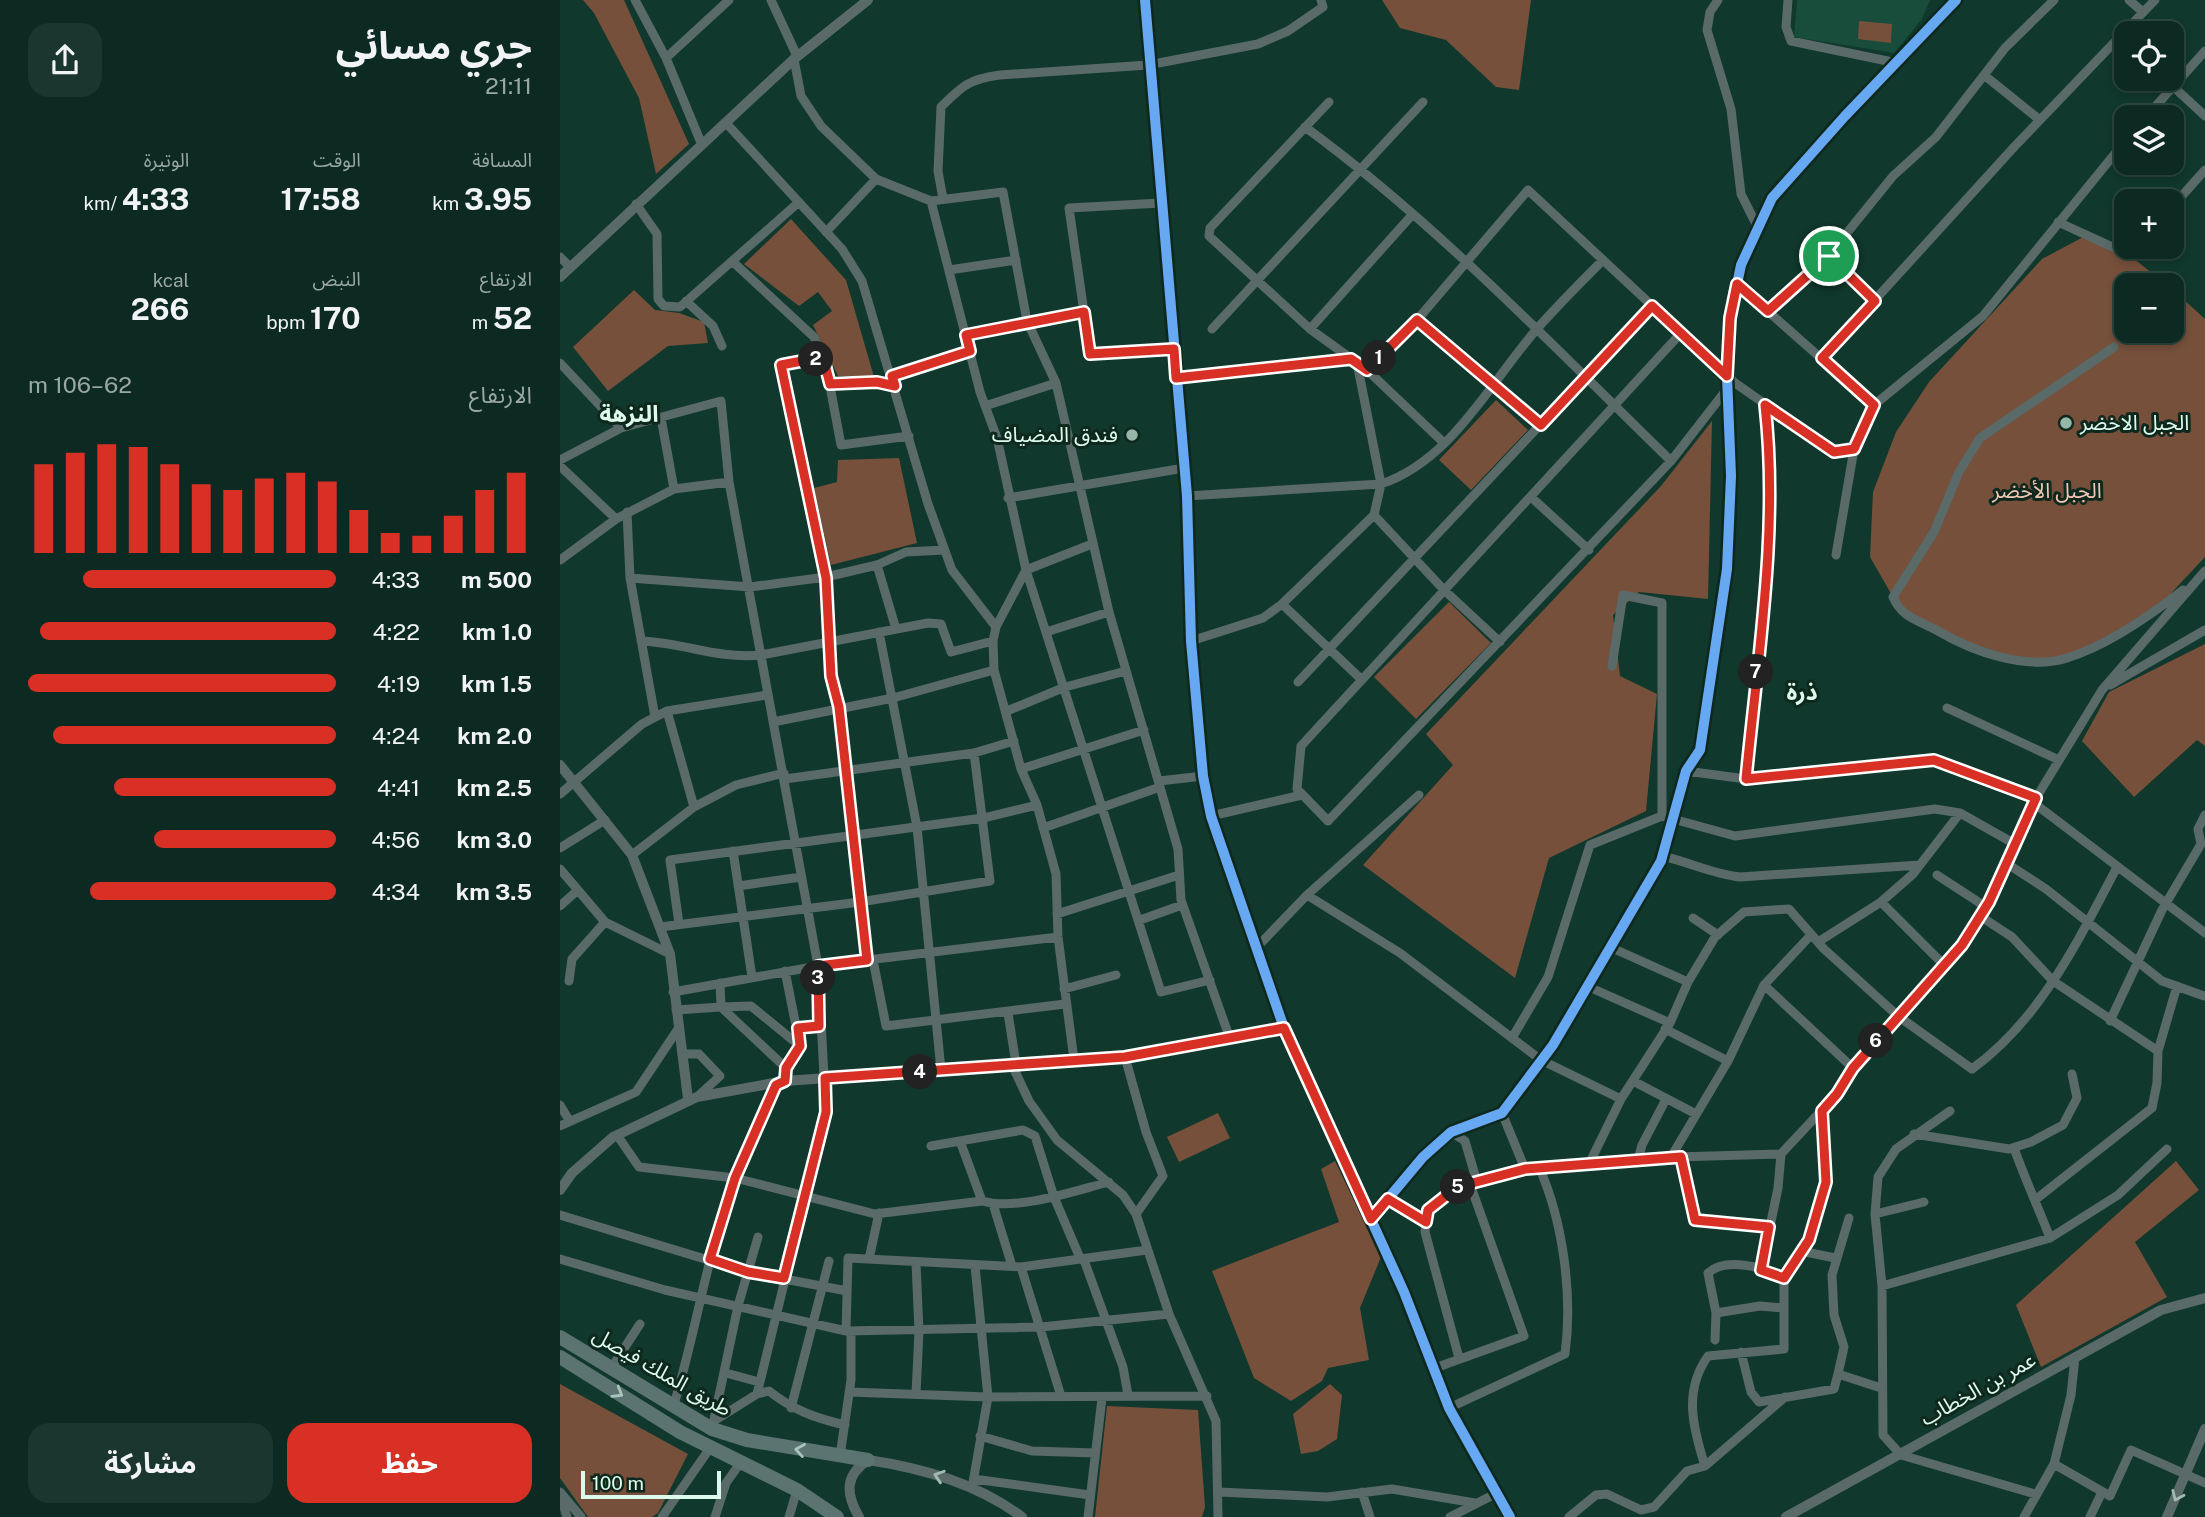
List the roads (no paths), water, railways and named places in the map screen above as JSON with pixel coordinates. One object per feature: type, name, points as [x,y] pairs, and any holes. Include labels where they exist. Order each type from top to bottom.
[{"type":"main road","name":"طريق الملك فيصل","points":[[560,1337],[612,1367],[673,1408],[747,1440],[868,1460]]},
{"type":"main road","name":"طريق الملك فيصل","points":[[560,1357],[710,1448],[797,1490],[837,1517]]},
{"type":"street","points":[[635,0],[666,58],[702,145]]},
{"type":"street","points":[[666,58],[729,0]]},
{"type":"street","points":[[771,0],[795,57],[801,96],[821,126],[877,179],[931,201],[1003,192],[1027,321],[1056,383],[1109,612],[1178,849],[1182,905],[1229,1036]]},
{"type":"street","points":[[560,276],[727,124],[795,57],[867,0]]},
{"type":"street","points":[[1145,0],[1148,65],[1187,496],[1191,641],[1203,776],[1211,816],[1284,1028],[1371,1219],[1435,1368],[1448,1408],[1510,1517]]},
{"type":"street","points":[[943,199],[938,172],[941,107],[961,86],[978,78],[1148,65],[1258,44],[1288,31],[1323,7],[1321,0]]},
{"type":"street","points":[[1718,0],[1710,12],[1707,30],[1731,109],[1741,194],[1757,226]]},
{"type":"street","points":[[1788,0],[1786,27],[1791,41],[1897,63]]},
{"type":"street","points":[[1666,819],[1686,771],[1700,750],[1727,569],[1731,476],[1727,376],[1730,318],[1741,265],[1772,198],[1844,116],[1956,0]]},
{"type":"street","points":[[1768,311],[1829,256],[1893,176],[1936,137],[2006,48],[2054,0]]},
{"type":"street","points":[[2129,0],[2143,12]]},
{"type":"street","points":[[2136,21],[2155,0]]},
{"type":"street","points":[[1822,358],[2040,120],[2114,47]]},
{"type":"street","points":[[2184,74],[2205,51]]},
{"type":"street","points":[[1984,75],[2040,120]]},
{"type":"street","points":[[2156,105],[2169,91]]},
{"type":"street","points":[[2178,91],[2205,116]]},
{"type":"street","points":[[1329,102],[1210,228],[1209,236],[1310,329],[1367,370],[1444,443]]},
{"type":"street","points":[[1213,329],[1423,102]]},
{"type":"street","points":[[727,124],[842,249],[862,281],[928,505],[944,550],[952,570],[996,627]]},
{"type":"street","points":[[1305,127],[1361,168],[1536,330],[1671,461]]},
{"type":"street","points":[[1836,555],[1854,449],[1874,405],[1983,316],[2114,154]]},
{"type":"street","points":[[2184,193],[2205,170]]},
{"type":"street","points":[[826,232],[877,179]]},
{"type":"street","points":[[1367,370],[1417,320],[1528,190],[1727,376],[1834,452],[1854,449]]},
{"type":"street","points":[[931,201],[985,406],[997,438],[1008,498],[1026,570],[1104,806],[1161,992],[1210,980]]},
{"type":"street","points":[[636,204],[657,234],[658,299],[664,306],[680,307],[799,202]]},
{"type":"street","points":[[1161,203],[1069,208],[1090,354],[1174,349]]},
{"type":"street","points":[[1310,329],[1412,215]]},
{"type":"street","points":[[2058,222],[2114,248]]},
{"type":"street","points":[[1829,256],[1875,301]]},
{"type":"street","points":[[560,257],[570,267]]},
{"type":"street","points":[[949,270],[1016,260]]},
{"type":"street","points":[[1187,496],[1381,484],[1401,477],[1444,443],[1536,330],[1603,260]]},
{"type":"street","points":[[732,261],[814,337],[830,384],[841,445],[909,436]]},
{"type":"street","points":[[1737,284],[1874,405]]},
{"type":"street","points":[[686,302],[713,326],[722,346]]},
{"type":"street","points":[[1298,682],[1652,306]]},
{"type":"street","points":[[966,335],[1084,312]]},
{"type":"street","points":[[1417,320],[1541,425]]},
{"type":"street","points":[[1681,333],[1301,746],[1297,789],[1328,821],[1589,550],[1671,461],[1727,389]]},
{"type":"street","points":[[2114,347],[1980,438],[1959,472],[1934,532],[1893,597],[1899,611],[1962,645],[2029,662],[2066,659],[2147,619],[2202,575]]},
{"type":"street","points":[[830,384],[893,381],[970,351]]},
{"type":"street","points":[[823,357],[781,365],[826,578],[831,676],[839,707],[860,902],[870,960],[886,1026],[1065,1004]]},
{"type":"street","points":[[1176,378],[1354,361]]},
{"type":"street","points":[[1191,641],[1263,618],[1282,604],[1374,514],[1381,484],[1354,361]]},
{"type":"street","points":[[560,363],[621,428]]},
{"type":"street","points":[[985,406],[1056,383]]},
{"type":"street","points":[[560,460],[621,428],[721,401],[729,482],[818,966],[819,1026],[825,1078],[826,1112],[757,1394]]},
{"type":"street","points":[[1746,779],[1769,548],[1771,453],[1765,405]]},
{"type":"street","points":[[661,418],[674,489]]},
{"type":"street","points":[[560,466],[616,519]]},
{"type":"street","points":[[1008,498],[1184,468]]},
{"type":"street","points":[[560,560],[627,512],[674,489],[729,482]]},
{"type":"street","points":[[1531,497],[1589,550]]},
{"type":"street","points":[[627,512],[630,578],[655,717]]},
{"type":"street","points":[[1374,514],[1444,590],[1500,642]]},
{"type":"street","points":[[1074,1060],[1058,937],[1056,874],[1037,806],[1021,769],[994,670],[993,641],[996,627],[1026,570],[1092,544]]},
{"type":"street","points":[[630,578],[750,587],[826,578],[877,565],[906,552],[944,550]]},
{"type":"street","points":[[877,565],[896,629]]},
{"type":"street","points":[[1761,1270],[1778,1188],[1781,1154],[1837,1094],[1853,1068],[1962,945],[1986,907],[2035,801],[2102,690],[2202,575]]},
{"type":"street","points":[[1371,1219],[1423,1157],[1451,1132],[1502,1113],[1589,987],[1662,856],[1666,819],[1662,603],[1623,595],[1612,666]]},
{"type":"street","points":[[1282,604],[1362,680]]},
{"type":"street","points":[[1046,632],[1109,612]]},
{"type":"street","points":[[642,640],[666,642],[710,655],[734,658],[928,623],[941,624],[951,652],[993,641]]},
{"type":"street","points":[[2102,690],[2205,630]]},
{"type":"street","points":[[879,632],[917,827],[941,1070]]},
{"type":"street","points":[[773,722],[893,698],[994,670]]},
{"type":"street","points":[[1007,711],[1065,687],[1126,671]]},
{"type":"street","points":[[560,794],[642,724],[667,711],[767,695]]},
{"type":"street","points":[[1947,708],[2059,760]]},
{"type":"street","points":[[667,711],[695,807]]},
{"type":"street","points":[[1021,769],[1144,730]]},
{"type":"street","points":[[632,855],[695,807],[736,785],[784,776],[845,771],[974,753],[1014,741]]},
{"type":"street","points":[[660,927],[805,906],[860,902],[990,881],[974,753]]},
{"type":"street","points":[[1686,771],[1746,779],[1934,760],[2035,801],[2097,850],[2116,869],[2205,933]]},
{"type":"street","points":[[560,765],[632,855],[670,954],[678,1029],[693,1098]]},
{"type":"street","points":[[1043,828],[1159,784],[1203,776]]},
{"type":"street","points":[[1211,816],[1303,794]]},
{"type":"street","points":[[1256,947],[1307,895],[1419,795]]},
{"type":"street","points":[[679,924],[670,860],[983,818],[1037,806]]},
{"type":"street","points":[[1512,1038],[1548,977],[1590,845],[1666,819],[1735,836],[1935,809],[1959,813],[2015,844]]},
{"type":"street","points":[[1671,1157],[1728,1061],[1764,985],[1815,938],[1881,902],[1920,865],[1959,813]]},
{"type":"street","points":[[2110,1021],[2162,910],[2203,844],[2198,829],[2205,815]]},
{"type":"street","points":[[560,849],[604,820]]},
{"type":"street","points":[[733,851],[752,977]]},
{"type":"street","points":[[1662,856],[1695,863],[1721,875],[1740,877],[1920,865]]},
{"type":"street","points":[[2006,863],[2088,922],[2162,981],[2204,996]]},
{"type":"street","points":[[560,869],[605,922],[670,954]]},
{"type":"street","points":[[1589,1164],[1621,1099],[1668,1026],[1688,982],[1718,935],[1744,912],[1789,909],[1815,938],[1898,1016],[1972,1069],[1994,1053],[2053,981],[2116,869]]},
{"type":"street","points":[[1057,914],[1180,875]]},
{"type":"street","points":[[1937,875],[1986,907]]},
{"type":"street","points":[[738,886],[801,877]]},
{"type":"street","points":[[560,906],[578,890]]},
{"type":"street","points":[[1307,895],[1400,953],[1541,1060],[1621,1099]]},
{"type":"street","points":[[1881,902],[1943,964]]},
{"type":"street","points":[[1140,920],[1182,905]]},
{"type":"street","points":[[1980,916],[2012,937],[2053,981],[2158,1051]]},
{"type":"street","points":[[1693,918],[1718,935]]},
{"type":"street","points":[[560,968],[569,981],[572,959],[605,922]]},
{"type":"street","points":[[673,992],[818,966],[1058,937]]},
{"type":"street","points":[[1610,947],[1688,982]]},
{"type":"street","points":[[673,1408],[689,1353],[710,1259],[735,1178],[786,1068],[800,1046],[785,971]]},
{"type":"street","points":[[1064,989],[1116,975]]},
{"type":"street","points":[[720,983],[721,1007],[786,1068]]},
{"type":"street","points":[[1764,985],[1853,1068]]},
{"type":"street","points":[[2035,1200],[2152,1108],[2157,1083],[2158,1051],[2177,986]]},
{"type":"street","points":[[1589,987],[1668,1026],[1728,1061]]},
{"type":"street","points":[[676,1010],[751,1006],[800,1046]]},
{"type":"street","points":[[1007,1013],[1014,1065],[1030,1101],[1058,1140],[1109,1182],[1136,1214],[1169,1314],[1216,1420],[1218,1517]]},
{"type":"street","points":[[798,1028],[819,1026]]},
{"type":"street","points":[[693,1098],[825,1078],[1125,1057],[1284,1028]]},
{"type":"street","points":[[560,1126],[636,1092],[678,1029]]},
{"type":"street","points":[[562,1182],[617,1135],[693,1098],[720,1076],[699,1054],[682,1054]]},
{"type":"street","points":[[1125,1057],[1146,1132],[1163,1176],[1136,1214]]},
{"type":"street","points":[[1914,1134],[2009,1149],[2063,1125],[2077,1098],[2072,1074]]},
{"type":"street","points":[[1633,1081],[1665,1101],[1696,1114]]},
{"type":"street","points":[[1638,1160],[1642,1145],[1665,1101]]},
{"type":"street","points":[[560,1105],[569,1120]]},
{"type":"street","points":[[1705,1466],[1691,1423],[1693,1390],[1699,1368],[1708,1356],[1784,1349],[1784,1278],[1809,1240],[1826,1182],[1822,1111]]},
{"type":"street","points":[[1950,1111],[1896,1149],[1881,1170],[1875,1214],[1882,1286],[1881,1388],[1884,1435],[1901,1455],[2035,1494]]},
{"type":"street","points":[[1502,1113],[1525,1169]]},
{"type":"street","points":[[931,1146],[1023,1130],[1035,1136],[1054,1197],[1107,1321],[1123,1367],[1128,1395]]},
{"type":"street","points":[[1435,1368],[1524,1336],[1474,1182],[1465,1141],[1451,1132]]},
{"type":"street","points":[[617,1135],[639,1167],[735,1178],[805,1198],[878,1213],[982,1200],[993,1204],[1054,1197],[1109,1182]]},
{"type":"street","points":[[960,1141],[982,1200]]},
{"type":"street","points":[[2014,1147],[2029,1193],[2035,1200],[2050,1238]]},
{"type":"street","points":[[1882,1286],[2050,1238],[2118,1195],[2167,1149]]},
{"type":"street","points":[[1459,1358],[1425,1232],[1428,1210],[1457,1187],[1539,1167],[1671,1157],[1781,1154]]},
{"type":"street","points":[[1681,1157],[1695,1220],[1769,1227]]},
{"type":"street","points":[[1448,1408],[1565,1354],[1566,1289],[1559,1232],[1547,1185],[1539,1167]]},
{"type":"street","points":[[1388,1199],[1426,1222]]},
{"type":"street","points":[[1875,1214],[1924,1202]]},
{"type":"street","points":[[993,1204],[1041,1327],[1060,1396]]},
{"type":"street","points":[[869,1259],[878,1213]]},
{"type":"street","points":[[560,1215],[748,1272],[847,1291]]},
{"type":"street","points":[[1741,1352],[1751,1392],[1759,1402],[1835,1389],[1844,1347],[1834,1315],[1832,1275],[1849,1218]]},
{"type":"street","points":[[713,1425],[738,1306],[758,1237]]},
{"type":"street","points":[[840,1456],[849,1392],[848,1258],[1017,1267],[1147,1250]]},
{"type":"street","points":[[1801,1251],[1835,1258]]},
{"type":"street","points":[[560,1259],[700,1298],[848,1331],[1041,1327],[1169,1314]]},
{"type":"street","points":[[791,1408],[830,1261]]},
{"type":"street","points":[[916,1263],[919,1331],[916,1394]]},
{"type":"street","points":[[1715,1340],[1716,1313],[1708,1273],[1714,1267],[1736,1264],[1784,1278]]},
{"type":"street","points":[[973,1484],[988,1397],[975,1266]]},
{"type":"street","name":"عمر بن الخطاب","points":[[1786,1517],[2161,1310],[2205,1298]]},
{"type":"street","points":[[2192,1301],[2205,1305]]},
{"type":"street","points":[[1716,1313],[1760,1306],[1784,1308]]},
{"type":"street","points":[[612,1367],[640,1324]]},
{"type":"street","points":[[2024,1517],[2054,1464],[2070,1395],[2075,1357]]},
{"type":"street","points":[[726,1373],[760,1382]]},
{"type":"street","points":[[1838,1374],[1881,1388]]},
{"type":"street","points":[[713,1425],[757,1394],[769,1391],[791,1408],[813,1418],[845,1425]]},
{"type":"street","points":[[849,1392],[988,1397],[1207,1396]]},
{"type":"street","points":[[1570,1517],[1596,1495],[1607,1494],[1641,1510],[1654,1507],[1688,1471],[1705,1466],[1784,1396]]},
{"type":"street","points":[[1088,1517],[1102,1398]]},
{"type":"street","points":[[2167,1517],[2205,1429]]},
{"type":"street","points":[[980,1436],[1031,1451],[1095,1453]]},
{"type":"street","points":[[662,1517],[710,1448]]},
{"type":"street","points":[[2054,1464],[2110,1496],[2131,1450],[2205,1483]]},
{"type":"street","points":[[859,1517],[849,1500],[848,1487],[850,1475],[868,1460],[903,1465],[973,1484],[1090,1495]]},
{"type":"street","points":[[715,1517],[726,1483],[741,1462]]},
{"type":"street","points":[[973,1484],[1021,1517]]},
{"type":"street","points":[[1219,1492],[1327,1497],[1392,1489],[1475,1503]]},
{"type":"street","points":[[789,1517],[797,1490]]},
{"type":"street","points":[[1362,1492],[1370,1517]]},
{"type":"street","points":[[2090,1517],[2102,1492]]},
{"type":"street","points":[[560,1493],[566,1517]]},
{"type":"street","points":[[560,1493],[581,1517]]},
{"type":"street","points":[[1450,1517],[1495,1494]]},
{"type":"place","name":"الجبل الاخضر","points":[[2066,423]]},
{"type":"place","name":"فندق المضياف","points":[[1132,435]]},
{"type":"district","name":"النزهة","points":[[629,414]]},
{"type":"district","name":"ذرة","points":[[1802,692]]},
{"type":"park label","name":"الجبل الأخضر","points":[[2047,491]]}]
